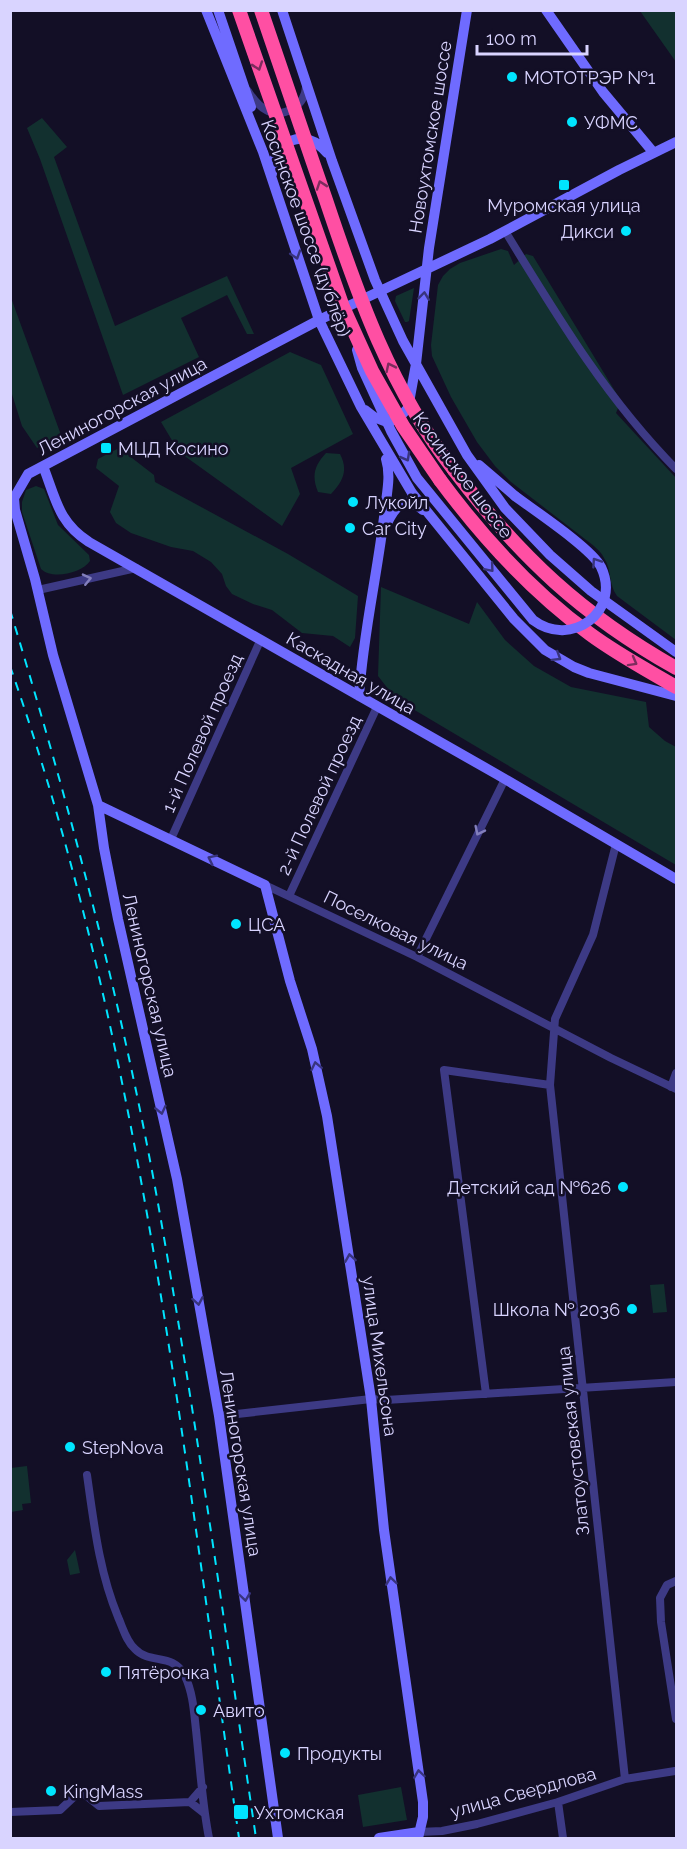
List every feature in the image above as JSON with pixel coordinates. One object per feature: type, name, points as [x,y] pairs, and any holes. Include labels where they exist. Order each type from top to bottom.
[{"type":"highway","name":"Косинское шоссе","points":[[239,10],[343,307],[372,371],[403,426],[440,480],[494,548],[549,602],[600,641],[676,687]]},
{"type":"highway","name":"Косинское шоссе","points":[[261,10],[356,288],[375,336],[419,419],[454,470],[510,539],[561,588],[611,628],[676,668]]},
{"type":"street","name":"Косинское шоссе (дублёр)","points":[[206,10],[263,152],[319,320],[361,406],[412,493],[514,619],[545,650],[589,674],[676,696]]},
{"type":"street","points":[[218,10],[244,85],[263,152]]},
{"type":"street","points":[[282,10],[332,161],[380,293],[416,364],[466,453],[505,508],[550,555],[591,591],[676,652]]},
{"type":"street","name":"Новоухтомское шоссе","points":[[361,406],[374,417],[387,422],[398,419],[408,408],[416,364],[429,248],[467,10]]},
{"type":"street","points":[[546,10],[603,92],[653,152]]},
{"type":"street","points":[[244,85],[260,106],[270,112],[284,112],[302,102],[306,92],[306,80]]},
{"type":"street","points":[[272,179],[274,156],[294,139],[305,137],[313,140],[322,146],[332,161]]},
{"type":"street","name":"Лениногорская улица","points":[[278,1839],[219,1416],[177,1179],[112,887],[98,805],[53,655],[38,590],[16,514],[14,498],[28,474],[319,320],[380,293],[676,142]]},
{"type":"street","points":[[504,231],[581,354],[604,386],[632,422],[676,469]]},
{"type":"street","points":[[343,307],[362,368],[390,430],[427,492],[533,620],[552,630],[568,630],[583,626],[597,614],[603,602],[605,582],[600,566],[590,553],[515,496],[466,453]]},
{"type":"street","points":[[359,696],[361,660],[382,534],[389,471],[381,443]]},
{"type":"street","name":"Каскадная улица","points":[[43,466],[61,514],[71,528],[101,549],[676,879]]},
{"type":"street","points":[[382,534],[396,508],[402,503],[416,505],[432,519]]},
{"type":"street","points":[[38,590],[136,568]]},
{"type":"street","name":"1-й Полевой проезд","points":[[171,839],[261,641]]},
{"type":"street","name":"2-й Полевой проезд","points":[[288,896],[377,707]]},
{"type":"street","points":[[417,957],[504,779]]},
{"type":"street","name":"Поселковая улица","points":[[98,805],[417,957],[674,1088]]},
{"type":"street","name":"Златоустовская улица","points":[[616,844],[593,935],[558,1009],[554,1028],[550,1085],[625,1779]]},
{"type":"street","name":"улица Михельсона","points":[[265,885],[290,981],[312,1048],[327,1116],[371,1399],[384,1530],[423,1802],[423,1817],[419,1835]]},
{"type":"street","points":[[486,1394],[444,1070],[550,1085]]},
{"type":"street","points":[[674,1088],[676,1073]]},
{"type":"street","points":[[219,1416],[371,1399],[386,1400],[676,1382]]},
{"type":"street","points":[[87,1475],[104,1579],[126,1636],[137,1652],[172,1662],[185,1676],[193,1707],[204,1813],[209,1839]]},
{"type":"street","points":[[676,1581],[667,1585],[660,1598],[661,1622],[676,1719]]},
{"type":"street","points":[[676,1761],[676,1771]]},
{"type":"street","name":"улица Свердлова","points":[[379,1839],[419,1835],[477,1824],[558,1802],[625,1779],[676,1771]]},
{"type":"street","points":[[190,1802],[203,1787]]},
{"type":"street","points":[[10,1812],[60,1810],[77,1794],[84,1794],[99,1806],[190,1802],[204,1813]]},
{"type":"street","points":[[558,1802],[563,1839]]},
{"type":"green space","points":[[640,11],[676,11],[676,62]]},
{"type":"green space","points":[[42,118],[67,147],[54,157],[115,326],[227,276],[254,334],[247,334],[227,295],[181,318],[199,357],[123,395],[27,128]]},
{"type":"green space","points":[[501,249],[508,251],[514,265],[526,254],[533,256],[621,401],[616,413],[676,478],[676,640],[617,596],[612,586],[608,567],[597,548],[511,482],[495,466],[477,442],[451,397],[432,356],[431,345],[438,285],[443,276],[460,263]]},
{"type":"green space","points":[[414,288],[409,321],[405,322],[395,301],[396,296]]},
{"type":"green space","points":[[10,295],[61,435],[37,448],[22,426],[11,391]]},
{"type":"green space","points":[[290,352],[321,365],[353,434],[291,468],[300,494],[282,526],[179,452],[161,422]]},
{"type":"green space","points":[[119,448],[154,475],[155,482],[288,554],[358,596],[355,638],[350,647],[333,636],[302,633],[272,610],[232,594],[222,574],[211,562],[193,551],[171,547],[131,533],[116,523],[110,512],[119,486],[96,468],[98,459]]},
{"type":"green space","points":[[326,453],[340,454],[344,466],[341,481],[331,494],[318,492],[315,480],[317,466]]},
{"type":"green space","points":[[36,486],[44,489],[58,525],[89,555],[90,561],[81,569],[67,574],[52,574],[41,569],[22,512],[26,490]]},
{"type":"green space","points":[[381,587],[469,624],[477,602],[505,640],[534,666],[571,687],[646,702],[649,727],[676,747],[676,865],[396,699],[378,676]]},
{"type":"green space","points":[[664,1284],[667,1312],[653,1313],[650,1285]]},
{"type":"green space","points":[[27,1466],[31,1503],[22,1504],[23,1510],[11,1512],[11,1468]]},
{"type":"green space","points":[[75,1550],[80,1573],[70,1575],[67,1560]]},
{"type":"green space","points":[[401,1787],[407,1820],[363,1827],[358,1795]]},
{"type":"railway","points":[[10,610],[54,758],[94,908],[145,1133],[210,1524],[256,1838]]},
{"type":"railway","points":[[10,666],[55,809],[93,953],[125,1099],[153,1246],[176,1394],[239,1838]]},
{"type":"place","name":"МОТОТРЭР №1","points":[[512,77]]},
{"type":"place","name":"УФМС","points":[[572,122]]},
{"type":"place","name":"Муромская улица","points":[[564,185]]},
{"type":"place","name":"Дикси","points":[[626,231]]},
{"type":"place","name":"МЦД Косино","points":[[106,448]]},
{"type":"place","name":"Лукойл","points":[[353,502]]},
{"type":"place","name":"Car City","points":[[350,528]]},
{"type":"place","name":"ЦСА","points":[[236,924]]},
{"type":"place","name":"Детский сад №626","points":[[623,1187]]},
{"type":"place","name":"Школа № 2036","points":[[632,1309]]},
{"type":"place","name":"StepNova","points":[[70,1447]]},
{"type":"place","name":"Пятёрочка","points":[[106,1672]]},
{"type":"place","name":"Авито","points":[[201,1710]]},
{"type":"place","name":"Продукты","points":[[285,1753]]},
{"type":"place","name":"KingMass","points":[[51,1791]]},
{"type":"place","name":"Ухтомская","points":[[241,1812]]}]
